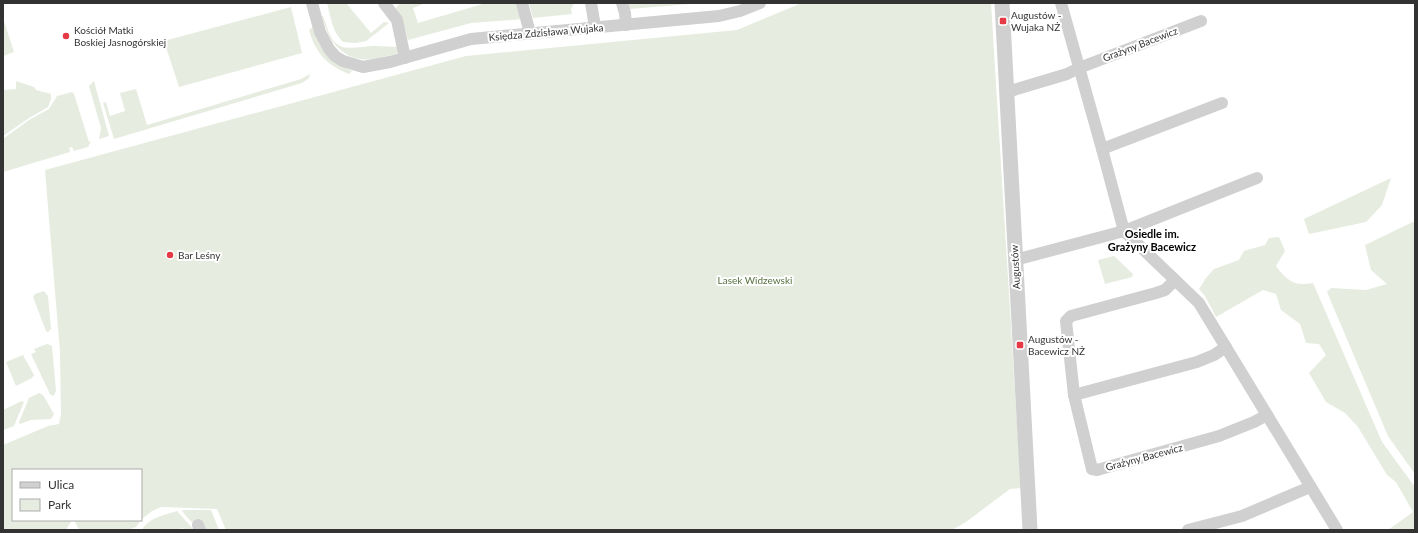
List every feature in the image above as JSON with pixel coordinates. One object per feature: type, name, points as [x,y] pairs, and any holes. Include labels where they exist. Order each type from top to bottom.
[{"type":"street","name":"Księdza Zdzisława Wujaka","points":[[312,3],[324,40],[336,56],[343,61],[363,67],[380,65],[471,39],[719,16],[740,11],[760,3]]},
{"type":"street","points":[[522,3],[530,33]]},
{"type":"street","points":[[592,3],[595,27]]},
{"type":"street","points":[[622,3],[626,13],[626,25]]},
{"type":"street","name":"Augustów","points":[[1002,3],[1030,530]]},
{"type":"street","points":[[1061,3],[1124,231],[1199,303],[1337,530]]},
{"type":"street","points":[[388,4],[397,20],[405,58]]},
{"type":"street","name":"Grażyny Bacewicz","points":[[1007,92],[1067,74],[1201,21]]},
{"type":"street","points":[[1102,149],[1222,104]]},
{"type":"street","points":[[1015,260],[1124,231],[1257,178]]},
{"type":"street","name":"Grażyny Bacewicz","points":[[1176,280],[1165,290],[1156,294],[1071,316],[1066,321],[1074,395],[1092,469],[1094,470],[1219,436],[1254,422],[1267,415]]},
{"type":"street","points":[[1074,395],[1197,362],[1214,355],[1226,347]]},
{"type":"street","points":[[1188,530],[1242,516],[1310,487]]},
{"type":"green space","points":[[327,3],[346,3],[371,33],[384,22],[389,23],[366,41],[356,43],[343,42],[334,29]]},
{"type":"green space","points":[[401,3],[423,3],[413,8],[418,23],[486,3],[519,3],[523,19],[471,23],[408,40],[402,18],[396,9]]},
{"type":"green space","points":[[529,3],[574,3],[571,9],[572,14],[533,18]]},
{"type":"green space","points":[[627,3],[702,3],[630,9]]},
{"type":"green space","name":"Lasek Widzewski","points":[[802,3],[991,3],[1021,488],[1010,489],[966,522],[952,530],[226,530],[217,509],[161,507],[152,511],[142,519],[142,469],[12,469],[12,521],[71,521],[66,530],[3,530],[3,445],[48,426],[59,424],[61,414],[60,352],[45,170],[466,56],[737,30]]},
{"type":"green space","points":[[291,7],[302,53],[179,87],[164,41]]},
{"type":"green space","points":[[322,16],[331,37],[340,46],[347,48],[375,46],[400,47],[399,52],[389,56],[368,59],[349,55],[341,50],[329,36]]},
{"type":"green space","points":[[3,18],[14,52],[3,56]]},
{"type":"green space","points":[[313,27],[322,49],[336,63],[352,71],[349,74],[334,67],[323,58],[315,46],[309,30]]},
{"type":"green space","points":[[310,74],[309,78],[302,83],[114,139],[103,103],[106,102],[110,116],[125,111],[120,93],[136,89],[147,125],[301,79]]},
{"type":"green space","points":[[16,81],[34,87],[36,90],[51,94],[51,99],[48,107],[3,136],[3,90],[16,89]]},
{"type":"green space","points":[[94,81],[109,136],[99,139],[101,128],[89,86]]},
{"type":"green space","points":[[72,92],[74,94],[89,142],[91,141],[88,147],[74,151],[72,147],[69,148],[70,152],[3,172],[3,139],[29,120],[49,109],[57,96]]},
{"type":"green space","points":[[1391,178],[1382,205],[1366,222],[1309,234],[1304,219]]},
{"type":"green space","points":[[1415,221],[1415,474],[1388,436],[1327,292],[1331,288],[1366,290],[1387,284],[1371,270],[1365,245]]},
{"type":"green space","points":[[1279,237],[1285,251],[1276,266],[1287,279],[1301,284],[1313,283],[1382,442],[1415,487],[1415,530],[1388,530],[1413,512],[1396,482],[1387,475],[1358,427],[1345,413],[1326,402],[1309,373],[1326,355],[1319,344],[1306,343],[1300,324],[1281,310],[1276,294],[1263,290],[1216,317],[1205,296],[1199,289],[1214,269],[1239,260],[1244,251],[1265,245],[1269,238]]},
{"type":"green space","points":[[1114,256],[1133,274],[1132,277],[1105,284],[1098,260]]},
{"type":"green space","points":[[44,291],[48,296],[51,329],[48,332],[46,331],[33,297],[35,294]]},
{"type":"green space","points":[[47,344],[52,346],[56,391],[53,396],[50,394],[31,354],[36,352],[34,349]]},
{"type":"green space","points":[[23,355],[34,375],[32,378],[16,386],[6,362]]},
{"type":"green space","points":[[39,393],[43,395],[54,414],[51,419],[31,420],[20,424],[19,422],[29,398]]},
{"type":"green space","points":[[22,401],[24,402],[14,426],[3,430],[3,410]]},
{"type":"green space","points":[[211,510],[219,530],[202,528],[194,524],[182,511]]},
{"type":"green space","points":[[177,511],[194,530],[184,530],[183,528],[177,530],[142,530],[153,520]]},
{"type":"green space","name":"Lasek Widzewski","points":[[74,521],[140,521],[136,527],[128,530],[81,530],[78,528]]},
{"type":"place","name":"Augustów - Wujaka NŻ","points":[[1003,21]]},
{"type":"place","name":"Kościół Matki Boskiej Jasnogórskiej","points":[[66,36]]},
{"type":"place","name":"Bar Leśny","points":[[170,255]]},
{"type":"place","name":"Augustów - Bacewicz NŻ","points":[[1020,345]]},
{"type":"district","name":"Osiedle im. Grażyny Bacewicz","points":[[1152,239]]}]
